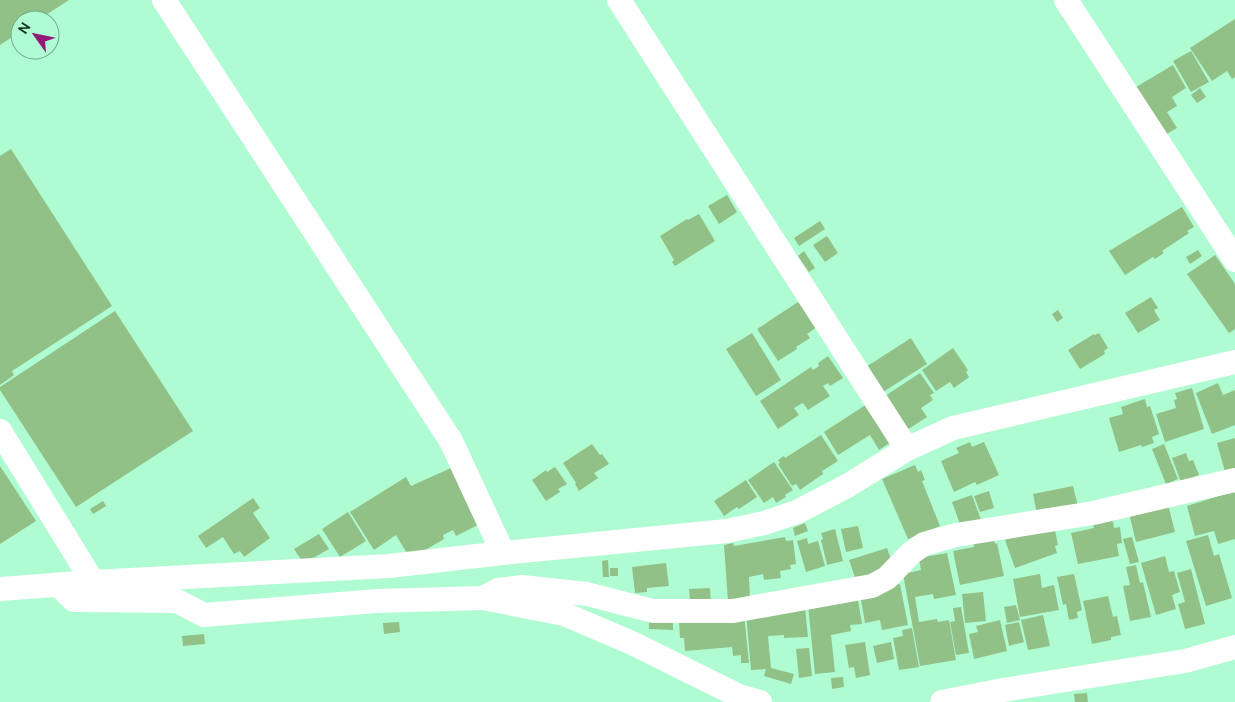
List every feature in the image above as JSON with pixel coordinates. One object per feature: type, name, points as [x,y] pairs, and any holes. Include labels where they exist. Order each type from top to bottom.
[{"type":"street","points":[[164,0],[451,441],[503,554]]},
{"type":"street","points":[[619,0],[907,450]]},
{"type":"street","points":[[1066,0],[1235,260]]},
{"type":"street","points":[[0,589],[389,566],[727,532],[764,523],[797,512],[847,486],[907,450],[953,428],[1235,362]]},
{"type":"street","points":[[0,432],[93,582]]},
{"type":"street","points":[[483,598],[498,590],[522,587],[587,594],[652,611],[733,611],[872,586],[887,578],[910,553],[924,544],[956,535],[1093,513],[1235,480]]},
{"type":"street","points":[[58,585],[74,600],[177,601],[204,615],[377,601],[483,598],[564,614],[632,643],[738,696],[760,702]]},
{"type":"street","points":[[942,702],[1004,690],[1186,661],[1235,647]]},
{"type":"building","points":[[0,0],[69,0],[54,10],[10,10],[10,38],[0,45]]},
{"type":"building","points":[[1235,19],[1235,77],[1232,79],[1227,71],[1212,81],[1190,48]]},
{"type":"building","points":[[1191,51],[1209,82],[1191,92],[1173,61]]},
{"type":"building","points":[[1173,65],[1186,88],[1172,97],[1177,106],[1167,112],[1177,128],[1165,135],[1136,87]]},
{"type":"building","points":[[1200,88],[1206,97],[1197,103],[1191,95]]},
{"type":"building","points":[[11,149],[112,306],[12,371],[14,375],[0,385],[0,156]]},
{"type":"building","points":[[727,195],[737,212],[719,224],[708,206]]},
{"type":"building","points":[[1182,207],[1194,227],[1187,231],[1189,233],[1162,251],[1164,253],[1155,259],[1153,257],[1125,275],[1109,251]]},
{"type":"building","points":[[699,214],[715,241],[675,266],[672,262],[674,260],[660,236],[687,219]]},
{"type":"building","points":[[820,221],[825,229],[799,246],[794,238]]},
{"type":"building","points":[[827,236],[838,253],[825,262],[813,245]]},
{"type":"building","points":[[1198,250],[1202,256],[1190,264],[1186,257]]},
{"type":"building","points":[[804,251],[815,268],[809,272],[798,256]]},
{"type":"building","points":[[1215,255],[1235,284],[1235,329],[1229,333],[1187,274]]},
{"type":"building","points":[[1151,297],[1158,308],[1154,310],[1160,320],[1138,333],[1125,313]]},
{"type":"building","points":[[798,302],[817,327],[807,334],[810,338],[778,361],[757,329]]},
{"type":"building","points":[[1058,310],[1063,318],[1057,322],[1052,314]]},
{"type":"building","points":[[115,311],[193,431],[76,507],[0,390],[0,387]]},
{"type":"building","points":[[752,333],[781,380],[756,396],[726,349]]},
{"type":"building","points":[[1099,333],[1108,348],[1104,351],[1105,354],[1080,369],[1068,350],[1094,334]]},
{"type":"building","points":[[911,338],[927,364],[883,392],[866,367]]},
{"type":"building","points":[[953,348],[968,370],[966,372],[969,377],[954,388],[950,382],[936,391],[922,370]]},
{"type":"building","points":[[828,356],[843,378],[830,386],[828,383],[823,386],[830,396],[808,410],[803,403],[794,408],[799,415],[778,429],[760,401],[811,367],[813,370],[819,366],[818,363]]},
{"type":"building","points":[[920,373],[934,393],[930,395],[933,400],[921,408],[927,417],[907,430],[885,396]]},
{"type":"building","points":[[1218,383],[1223,395],[1235,390],[1235,425],[1212,434],[1196,393]]},
{"type":"building","points":[[1192,388],[1204,429],[1165,442],[1156,414],[1176,408],[1174,400],[1177,399],[1175,393]]},
{"type":"building","points":[[1145,399],[1147,407],[1150,406],[1159,434],[1152,437],[1154,443],[1119,452],[1109,418],[1123,414],[1121,407]]},
{"type":"building","points":[[867,404],[891,442],[879,450],[870,435],[838,455],[824,432]]},
{"type":"building","points":[[821,435],[838,461],[822,471],[823,474],[800,490],[796,484],[792,486],[778,464],[780,463],[778,460],[784,456],[785,458]]},
{"type":"building","points":[[1235,438],[1235,472],[1226,475],[1217,443]]},
{"type":"building","points":[[970,442],[972,447],[984,442],[999,475],[977,485],[975,482],[954,492],[941,461],[959,453],[956,448]]},
{"type":"building","points":[[592,444],[609,464],[594,473],[598,478],[579,491],[563,463]]},
{"type":"building","points":[[1164,444],[1178,479],[1166,484],[1152,449]]},
{"type":"building","points":[[1186,453],[1189,461],[1193,460],[1199,475],[1181,482],[1172,458]]},
{"type":"building","points":[[774,462],[793,490],[776,503],[773,497],[764,503],[748,480]]},
{"type":"building","points":[[915,465],[918,472],[921,470],[925,480],[922,481],[940,526],[908,539],[882,479]]},
{"type":"building","points":[[0,466],[36,521],[0,544]]},
{"type":"building","points":[[555,467],[567,484],[558,489],[560,492],[546,501],[532,480],[546,470],[547,472]]},
{"type":"building","points":[[451,468],[480,524],[456,536],[453,530],[443,535],[444,539],[422,552],[408,555],[396,535],[374,550],[350,512],[406,477],[411,486]]},
{"type":"building","points":[[746,480],[757,497],[724,516],[714,501]]},
{"type":"building","points":[[1073,486],[1078,506],[1037,514],[1033,494]]},
{"type":"building","points":[[989,491],[994,508],[980,512],[974,496]]},
{"type":"building","points":[[1235,491],[1235,539],[1218,544],[1214,531],[1195,536],[1187,506]]},
{"type":"building","points":[[972,495],[981,520],[961,527],[952,502]]},
{"type":"building","points":[[253,498],[260,508],[253,513],[270,538],[244,557],[240,551],[234,554],[223,537],[206,548],[198,536]]},
{"type":"building","points":[[103,501],[106,506],[93,514],[90,509]]},
{"type":"building","points":[[1168,504],[1175,532],[1136,542],[1129,513]]},
{"type":"building","points":[[348,512],[366,541],[340,557],[322,529]]},
{"type":"building","points":[[1112,516],[1114,528],[1120,527],[1122,543],[1117,544],[1119,556],[1078,564],[1071,533],[1094,528],[1092,519]]},
{"type":"building","points":[[805,523],[808,531],[795,536],[793,528]]},
{"type":"building","points":[[1054,525],[1058,545],[1055,546],[1057,553],[1015,568],[1005,540],[1035,529]]},
{"type":"building","points":[[858,526],[863,548],[846,552],[841,529]]},
{"type":"building","points":[[835,529],[843,561],[827,565],[821,533]]},
{"type":"building","points":[[319,534],[329,549],[315,557],[302,561],[294,549]]},
{"type":"building","points":[[993,534],[995,544],[997,543],[1004,576],[960,585],[953,551],[974,547],[972,538]]},
{"type":"building","points":[[1208,535],[1214,556],[1219,554],[1232,598],[1206,606],[1186,541]]},
{"type":"building","points":[[785,537],[786,541],[793,540],[796,564],[790,565],[791,569],[780,571],[781,578],[764,580],[763,574],[749,577],[750,600],[728,602],[724,545],[733,543],[734,546]]},
{"type":"building","points":[[1132,537],[1139,562],[1130,564],[1123,539]]},
{"type":"building","points":[[807,538],[808,544],[818,541],[825,566],[806,572],[797,541]]},
{"type":"building","points":[[887,548],[892,562],[881,572],[856,580],[849,560]]},
{"type":"building","points":[[947,553],[956,595],[934,599],[933,594],[915,597],[919,622],[937,619],[938,622],[949,620],[956,660],[920,666],[903,574],[921,570],[919,558]]},
{"type":"building","points":[[1165,556],[1169,572],[1174,571],[1180,592],[1172,595],[1176,609],[1156,615],[1141,563]]},
{"type":"building","points":[[608,560],[609,577],[603,577],[602,561]]},
{"type":"building","points":[[666,563],[669,586],[647,588],[647,592],[635,593],[632,567]]},
{"type":"building","points":[[1136,565],[1140,583],[1143,582],[1151,617],[1130,621],[1123,586],[1130,585],[1126,567]]},
{"type":"building","points":[[610,568],[618,568],[618,576],[610,576]]},
{"type":"building","points":[[1191,569],[1205,624],[1185,629],[1178,604],[1185,602],[1177,573]]},
{"type":"building","points":[[1040,574],[1042,588],[1054,585],[1059,610],[1020,617],[1013,579]]},
{"type":"building","points":[[1074,574],[1082,610],[1077,612],[1078,618],[1069,620],[1066,604],[1063,605],[1057,577]]},
{"type":"building","points":[[900,584],[908,625],[882,630],[880,620],[865,623],[860,594]]},
{"type":"building","points":[[710,588],[711,602],[690,603],[689,589]]},
{"type":"building","points":[[983,592],[986,621],[965,623],[962,594]]},
{"type":"building","points":[[857,594],[862,624],[850,625],[851,631],[831,635],[835,672],[815,674],[808,605]]},
{"type":"building","points":[[1108,596],[1113,617],[1117,616],[1121,635],[1111,637],[1111,640],[1092,644],[1083,601]]},
{"type":"building","points":[[1016,605],[1020,620],[1007,623],[1004,607]]},
{"type":"building","points":[[961,607],[969,653],[956,655],[950,622],[955,621],[953,608]]},
{"type":"building","points":[[805,608],[808,637],[784,638],[784,635],[768,636],[771,668],[794,674],[791,684],[764,676],[766,669],[751,670],[746,613]]},
{"type":"building","points":[[744,614],[749,663],[741,663],[741,655],[733,656],[732,647],[685,651],[684,638],[680,638],[679,620]]},
{"type":"building","points":[[1043,615],[1050,646],[1028,650],[1021,620]]},
{"type":"building","points":[[649,617],[673,617],[673,630],[649,629]]},
{"type":"building","points":[[1000,620],[1007,651],[974,659],[969,634],[978,632],[976,626]]},
{"type":"building","points":[[399,622],[400,632],[384,634],[383,623]]},
{"type":"building","points":[[1019,622],[1024,642],[1009,646],[1005,625]]},
{"type":"building","points":[[912,628],[919,667],[899,670],[893,638],[903,636],[902,630]]},
{"type":"building","points":[[204,634],[205,644],[183,646],[182,636]]},
{"type":"building","points":[[865,642],[870,675],[856,678],[854,667],[849,668],[845,645]]},
{"type":"building","points":[[891,642],[894,659],[877,663],[873,646]]},
{"type":"building","points":[[809,648],[812,676],[799,678],[796,649]]},
{"type":"building","points":[[843,677],[844,687],[832,689],[831,678]]},
{"type":"building","points":[[1087,693],[1088,702],[1075,702],[1074,694]]}]
